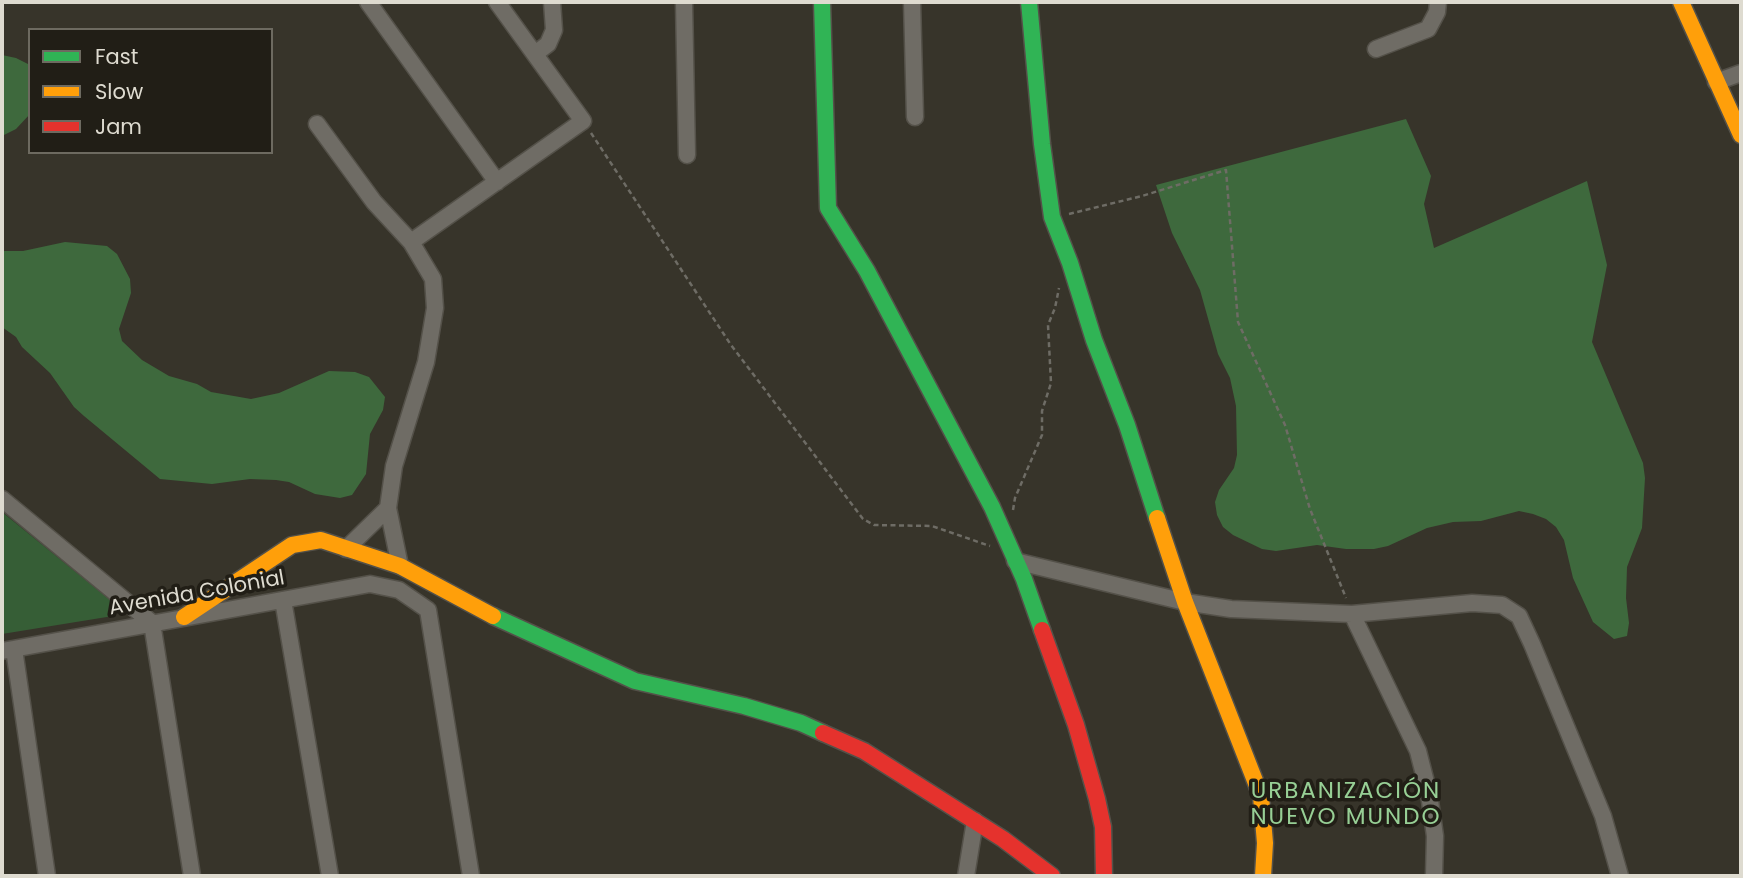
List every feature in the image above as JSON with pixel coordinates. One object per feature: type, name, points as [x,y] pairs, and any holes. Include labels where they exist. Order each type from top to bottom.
[{"type":"street","points":[[368,2],[497,182]]},
{"type":"street","points":[[411,242],[583,121],[497,2]]},
{"type":"street","points":[[535,54],[548,44],[554,30],[552,2]]},
{"type":"street","points":[[684,2],[687,155]]},
{"type":"street","points":[[822,2],[828,208],[867,271],[992,506],[1014,557],[1076,725],[1103,827],[1104,876]]},
{"type":"street","points":[[912,2],[915,117]]},
{"type":"street","points":[[1030,2],[1042,144],[1052,217],[1070,262],[1094,340],[1127,425],[1185,602],[1261,796],[1265,843],[1263,876]]},
{"type":"street","points":[[1376,49],[1428,29],[1437,12],[1438,2]]},
{"type":"street","points":[[1681,2],[1741,135]]},
{"type":"street","points":[[1716,82],[1741,73]]},
{"type":"street","points":[[317,124],[374,202],[411,242],[433,279],[435,308],[426,362],[394,466],[388,508],[400,566]]},
{"type":"street","points":[[2,499],[152,623],[192,876]]},
{"type":"street","points":[[346,549],[388,508]]},
{"type":"street","points":[[184,617],[292,545],[321,540],[400,566],[503,621],[635,681],[744,706],[790,720],[864,751],[975,821],[1052,876]]},
{"type":"street","points":[[1014,557],[1185,602],[1231,610],[1352,614],[1472,603],[1502,605],[1519,616],[1532,644],[1603,816],[1620,876]]},
{"type":"street","name":"Avenida Colonial","points":[[8,650],[370,584],[399,590],[428,610],[471,876]]},
{"type":"street","points":[[283,600],[330,876]]},
{"type":"street","points":[[1352,614],[1418,751],[1429,794],[1435,836],[1434,876]]},
{"type":"street","points":[[8,650],[47,876]]},
{"type":"street","points":[[966,876],[975,821]]},
{"type":"path","points":[[583,121],[731,345],[863,519],[874,525],[932,526],[1014,557]]},
{"type":"path","points":[[1052,217],[1142,196],[1226,170],[1238,322],[1284,425],[1310,509],[1352,614]]},
{"type":"path","points":[[1013,512],[1015,498],[1042,435],[1042,411],[1051,383],[1048,325],[1055,308],[1057,292],[1070,262]]},
{"type":"green space","points":[[2,55],[28,64],[28,116],[16,129],[2,136]]},
{"type":"green space","points":[[1406,119],[1431,176],[1424,204],[1434,248],[1587,181],[1607,265],[1592,342],[1643,463],[1645,478],[1642,528],[1627,567],[1627,636],[1614,639],[1593,622],[1573,578],[1564,540],[1556,527],[1533,514],[1519,511],[1481,521],[1453,522],[1427,528],[1388,546],[1374,549],[1317,545],[1276,551],[1262,549],[1233,535],[1223,527],[1217,515],[1215,502],[1219,490],[1234,468],[1237,455],[1236,406],[1230,378],[1218,354],[1200,290],[1172,233],[1156,185]]},
{"type":"green space","points":[[65,242],[107,246],[117,254],[130,279],[131,293],[119,329],[122,341],[142,360],[169,376],[197,384],[211,392],[251,399],[279,393],[329,371],[355,372],[369,377],[385,397],[383,410],[370,434],[366,474],[352,495],[340,498],[315,494],[289,482],[276,480],[250,479],[212,484],[160,479],[84,416],[74,407],[50,373],[22,347],[16,337],[2,327],[2,251],[23,251]]},
{"type":"green space","points":[[2,512],[114,603],[113,616],[2,634]]},
{"type":"traffic: fast","points":[[822,2],[828,208],[867,271],[992,507],[1024,579],[1042,630]]},
{"type":"traffic: fast","points":[[1029,2],[1042,144],[1052,217],[1070,263],[1094,340],[1127,425],[1157,518]]},
{"type":"traffic: fast","points":[[493,616],[635,681],[744,706],[801,723],[823,733]]},
{"type":"traffic: slow","points":[[1681,2],[1741,135]]},
{"type":"traffic: slow","points":[[1157,518],[1185,602],[1261,796],[1265,843],[1263,876]]},
{"type":"traffic: slow","points":[[184,617],[292,545],[321,540],[400,566],[493,616]]},
{"type":"traffic: jam","points":[[1042,630],[1076,725],[1097,799],[1103,827],[1104,876]]},
{"type":"traffic: jam","points":[[823,733],[864,751],[1003,839],[1052,876]]},
{"type":"district","name":"URBANIZACIÓN NUEVO MUNDO","points":[[1346,805]]}]
